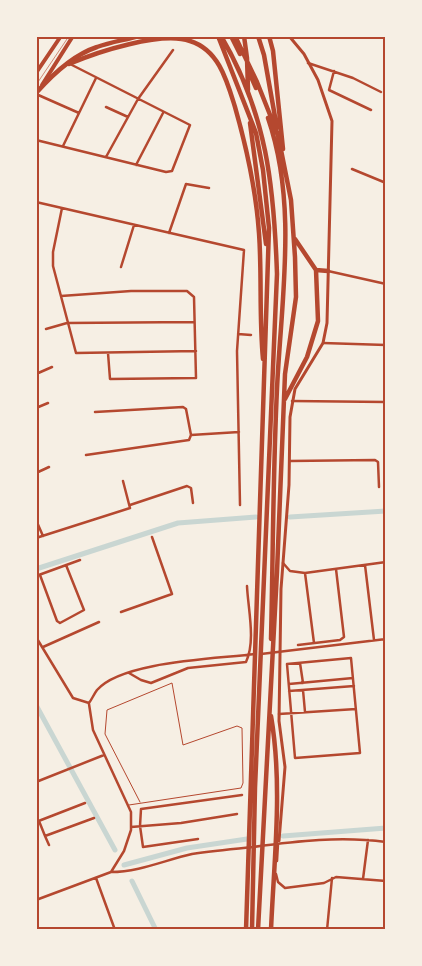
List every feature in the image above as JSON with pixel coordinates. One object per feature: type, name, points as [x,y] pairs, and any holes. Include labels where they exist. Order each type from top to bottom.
[{"type":"highway","points":[[219,36],[256,133],[263,170],[269,228],[246,930]]},
{"type":"highway","points":[[219,36],[237,68],[261,129],[270,168],[275,227],[276,283],[258,708],[252,930]]},
{"type":"highway","points":[[233,36],[257,82],[278,135]]},
{"type":"highway","points":[[233,36],[260,96],[271,127],[283,196],[284,262],[273,483],[268,700],[263,775],[260,930]]},
{"type":"highway","points":[[244,36],[248,58],[249,110],[269,260]]},
{"type":"highway","points":[[258,36],[262,48],[291,200],[296,297],[284,374],[277,572],[260,930]]},
{"type":"highway","points":[[269,36],[273,51],[279,97],[284,166]]},
{"type":"highway","points":[[37,93],[52,75],[96,47],[137,37]]},
{"type":"highway","points":[[69,64],[103,52],[169,38],[196,43],[216,60],[233,101],[247,149],[256,198],[260,233],[260,329],[264,378]]},
{"type":"highway","points":[[283,404],[314,340],[318,321],[316,270],[294,238]]},
{"type":"highway","points":[[316,270],[328,271]]},
{"type":"highway","points":[[268,700],[276,745],[278,782],[271,930]]},
{"type":"main road","points":[[36,73],[61,36]]},
{"type":"main road","points":[[37,93],[73,36]]},
{"type":"street","points":[[289,36],[318,80],[332,121],[327,323],[323,343],[295,389],[290,417],[290,461],[283,563],[279,714],[285,767],[276,876],[281,886],[285,888],[324,883],[332,878],[386,881]]},
{"type":"street","points":[[106,157],[138,99],[173,50]]},
{"type":"street","points":[[308,63],[334,70],[381,92]]},
{"type":"street","points":[[36,140],[166,172],[172,171],[190,127],[69,64]]},
{"type":"street","points":[[334,70],[329,90],[371,110]]},
{"type":"street","points":[[63,146],[96,78]]},
{"type":"street","points":[[37,93],[79,113]]},
{"type":"street","points":[[106,107],[128,117]]},
{"type":"street","points":[[136,164],[164,112]]},
{"type":"street","points":[[352,169],[386,183]]},
{"type":"street","points":[[169,233],[186,184],[209,188]]},
{"type":"street","points":[[36,202],[244,250],[238,334],[240,505]]},
{"type":"street","points":[[62,208],[53,252],[53,266],[76,353],[196,351]]},
{"type":"street","points":[[121,266],[134,225]]},
{"type":"street","points":[[328,271],[386,284]]},
{"type":"street","points":[[61,296],[131,291],[188,291],[194,297],[196,351],[194,378],[110,379],[108,353]]},
{"type":"street","points":[[46,329],[67,323],[194,322]]},
{"type":"street","points":[[238,334],[251,335]]},
{"type":"street","points":[[323,343],[386,345]]},
{"type":"street","points":[[36,374],[52,367]]},
{"type":"street","points":[[292,401],[386,402]]},
{"type":"street","points":[[36,408],[48,402]]},
{"type":"street","points":[[95,412],[182,407],[186,409],[191,435]]},
{"type":"street","points":[[86,456],[187,440],[191,435],[239,432]]},
{"type":"street","points":[[290,461],[375,460],[378,462],[378,487]]},
{"type":"street","points":[[36,473],[49,467]]},
{"type":"street","points":[[36,538],[130,508],[123,481]]},
{"type":"street","points":[[130,504],[187,486],[191,488],[193,503]]},
{"type":"street","points":[[36,520],[43,536]]},
{"type":"street","points":[[121,612],[172,594],[152,537]]},
{"type":"street","points":[[36,576],[80,560]]},
{"type":"street","points":[[283,563],[290,571],[306,573],[386,562]]},
{"type":"street","points":[[40,575],[57,621],[60,622],[84,610],[66,565]]},
{"type":"street","points":[[365,565],[374,640]]},
{"type":"street","points":[[298,645],[340,640],[344,637],[336,569]]},
{"type":"street","points":[[306,573],[314,643]]},
{"type":"street","points":[[129,673],[151,683],[188,668],[246,662],[249,652],[250,630],[246,586]]},
{"type":"street","points":[[43,647],[99,622]]},
{"type":"street","points":[[36,637],[73,698],[89,703]]},
{"type":"street","points":[[111,872],[124,851],[131,827],[131,812],[92,730],[89,703],[98,689],[140,668],[374,640],[385,639],[386,659]]},
{"type":"street","points":[[352,658],[360,753],[296,758],[287,664],[300,662],[352,658]]},
{"type":"street","points":[[300,662],[303,683]]},
{"type":"street","points":[[289,684],[353,678]]},
{"type":"street","points":[[290,691],[354,686]]},
{"type":"street","points":[[303,690],[305,712]]},
{"type":"street","points":[[279,714],[356,709]]},
{"type":"street","points":[[36,782],[104,755]]},
{"type":"street","points":[[198,839],[143,847],[140,809],[242,795]]},
{"type":"street","points":[[49,846],[38,822],[86,804]]},
{"type":"street","points":[[131,827],[237,814]]},
{"type":"street","points":[[45,836],[94,818]]},
{"type":"street","points":[[36,900],[111,872],[139,870],[165,860],[195,854],[336,839],[386,842]]},
{"type":"street","points":[[363,879],[368,840]]},
{"type":"street","points":[[96,878],[115,930]]},
{"type":"street","points":[[327,930],[332,878]]},
{"type":"lane","points":[[127,805],[241,788],[243,783],[242,728],[237,726],[183,745],[172,683],[107,710],[105,734],[140,802]]},
{"type":"waterway","points":[[290,517],[386,511]]},
{"type":"waterway","points":[[36,569],[178,523],[256,517]]},
{"type":"waterway","points":[[36,705],[115,850]]},
{"type":"waterway","points":[[283,836],[386,828]]},
{"type":"waterway","points":[[124,865],[187,848],[247,839]]},
{"type":"waterway","points":[[132,881],[156,930]]},
{"type":"railway","points":[[36,85],[69,36]]}]
